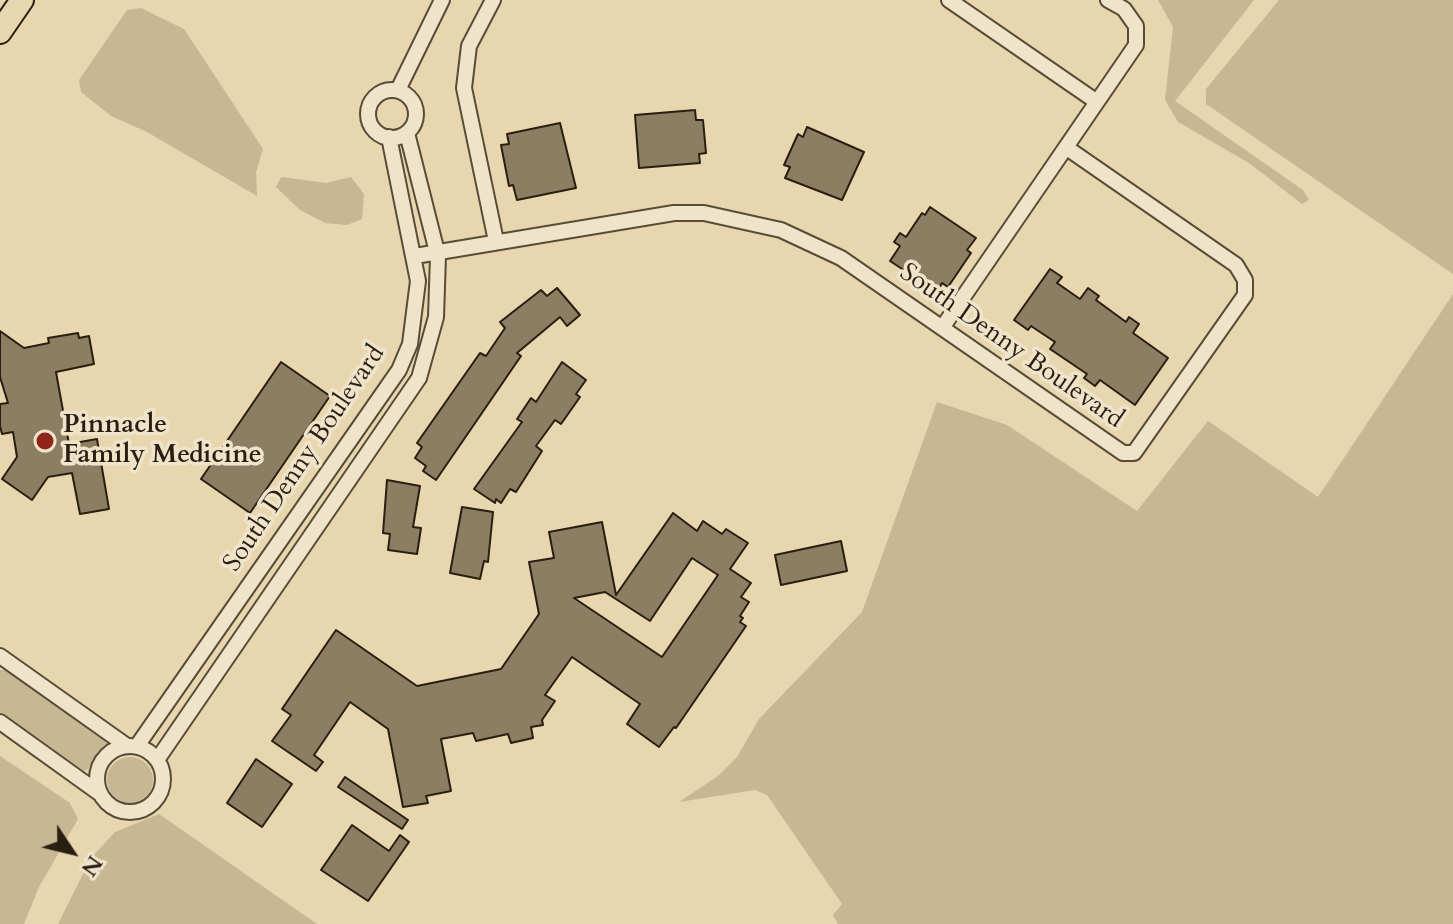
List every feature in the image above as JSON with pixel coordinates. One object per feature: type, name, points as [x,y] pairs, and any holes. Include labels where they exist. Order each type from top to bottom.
[{"type":"main road","points":[[0,32],[22,0]]},
{"type":"street","points":[[398,90],[442,0]]},
{"type":"street","points":[[493,0],[469,46],[464,88],[496,241]]},
{"type":"street","points":[[949,0],[1097,102]]},
{"type":"street","points":[[942,328],[1136,45],[1136,26],[1124,9],[1108,0]]},
{"type":"street","name":"South Denny Boulevard","points":[[99,793],[97,772],[101,762],[116,748],[132,746],[178,688],[399,370],[410,344],[417,308],[415,256],[389,137],[371,124],[369,109],[383,92],[398,90],[408,96],[416,108],[414,123],[407,133],[437,252],[436,317],[419,378],[157,760]]},
{"type":"street","points":[[389,137],[407,133]]},
{"type":"street","name":"South Denny Boulevard","points":[[415,256],[674,213],[704,213],[781,230],[816,245],[1123,453],[1134,453],[1245,295],[1245,280],[1236,265],[1067,148]]},
{"type":"street","name":"South Denny Boulevard","points":[[243,594],[262,607]]},
{"type":"street","points":[[0,656],[157,760],[162,770],[160,792],[146,809],[135,812],[114,809],[99,793],[0,722]]},
{"type":"street","points":[[178,688],[198,701]]},
{"type":"shaded area","points":[[1158,0],[1254,0],[1175,101],[1303,190],[1309,200],[1302,204],[1249,163],[1178,122],[1165,100],[1173,27]]},
{"type":"shaded area","points":[[1279,0],[1453,0],[1453,274],[1206,104],[1206,89]]},
{"type":"shaded area","points":[[141,8],[184,29],[263,149],[256,172],[257,196],[147,132],[111,116],[81,92],[79,80],[127,10]]},
{"type":"shaded area","points":[[281,177],[326,183],[351,177],[364,194],[362,219],[347,225],[325,223],[300,210],[276,187]]},
{"type":"shaded area","points":[[1453,294],[1453,924],[838,924],[833,915],[842,904],[767,795],[755,790],[679,802],[718,776],[737,757],[759,719],[862,612],[937,402],[1007,425],[1137,511],[1208,421],[1318,497]]},
{"type":"shaded area","points":[[0,670],[6,670],[107,740],[108,744],[98,751],[88,769],[84,771],[0,712]]},
{"type":"shaded area","points":[[0,756],[70,803],[78,819],[39,887],[24,924],[0,924]]},
{"type":"shaded area","points":[[130,757],[139,758],[146,764],[152,771],[152,789],[146,796],[139,802],[130,803],[121,802],[114,796],[108,789],[107,780],[108,771],[114,764],[121,758]]},
{"type":"shaded area","points":[[159,814],[317,924],[58,924],[91,858],[115,832]]},
{"type":"building","points":[[695,110],[696,120],[703,120],[706,153],[699,154],[700,163],[639,168],[635,115]]},
{"type":"building","points":[[560,123],[576,188],[517,200],[513,185],[509,186],[501,145],[509,144],[507,134]]},
{"type":"building","points":[[807,127],[864,152],[842,200],[785,178],[790,167],[784,165],[798,134],[803,137]]},
{"type":"building","points":[[930,207],[976,238],[967,250],[971,253],[948,287],[942,283],[937,292],[890,261],[900,246],[894,242],[900,233],[906,237],[922,213],[925,215]]},
{"type":"building","points":[[1050,269],[1062,277],[1057,283],[1080,299],[1088,288],[1099,296],[1096,300],[1126,322],[1129,317],[1139,324],[1133,333],[1168,358],[1135,405],[1100,380],[1095,386],[1084,378],[1087,374],[1050,349],[1055,342],[1031,326],[1028,330],[1014,320]]},
{"type":"building","points":[[557,288],[580,315],[567,326],[560,317],[517,353],[521,356],[436,480],[423,471],[426,466],[415,458],[422,447],[417,443],[480,353],[486,356],[505,328],[500,322],[541,290],[547,296]]},
{"type":"building","points":[[0,331],[24,348],[49,343],[48,338],[78,333],[79,338],[89,336],[94,364],[56,372],[69,444],[97,439],[109,509],[80,514],[72,473],[48,477],[32,500],[2,479],[17,457],[13,432],[2,434],[0,426],[0,404],[8,403],[0,377]]},
{"type":"building","points":[[281,362],[330,396],[250,513],[201,479]]},
{"type":"building","points":[[562,362],[586,380],[576,394],[580,397],[561,424],[555,420],[536,446],[542,451],[516,492],[510,489],[501,503],[496,499],[495,503],[474,489],[522,422],[517,419],[531,398],[536,402]]},
{"type":"building","points":[[387,480],[420,486],[413,527],[421,528],[417,554],[388,550],[390,534],[383,533]]},
{"type":"building","points":[[462,507],[493,512],[488,562],[484,561],[480,579],[450,573]]},
{"type":"building","points":[[673,513],[697,531],[703,521],[722,534],[726,529],[748,543],[730,569],[751,583],[741,597],[749,602],[740,616],[743,618],[740,622],[746,626],[676,728],[659,747],[627,724],[640,704],[572,657],[545,695],[555,701],[542,720],[543,725],[531,727],[533,738],[511,743],[508,734],[476,741],[473,733],[441,739],[451,791],[426,796],[428,803],[403,807],[388,729],[350,702],[314,755],[323,762],[316,771],[272,741],[291,715],[282,709],[336,630],[417,686],[501,669],[539,614],[529,562],[554,558],[549,532],[602,522],[616,595]],"holes":[[[692,558],[718,575],[662,657],[574,598],[605,592],[650,621]]]},
{"type":"building","points":[[841,541],[847,571],[781,585],[775,555]]},
{"type":"building","points":[[256,759],[292,784],[262,827],[227,803]]},
{"type":"building","points":[[345,777],[408,820],[402,829],[338,787]]},
{"type":"building","points":[[352,825],[389,851],[400,835],[409,842],[368,901],[321,870]]},
{"type":"place","name":"Pinnacle Family Medicine","points":[[45,441]]}]
